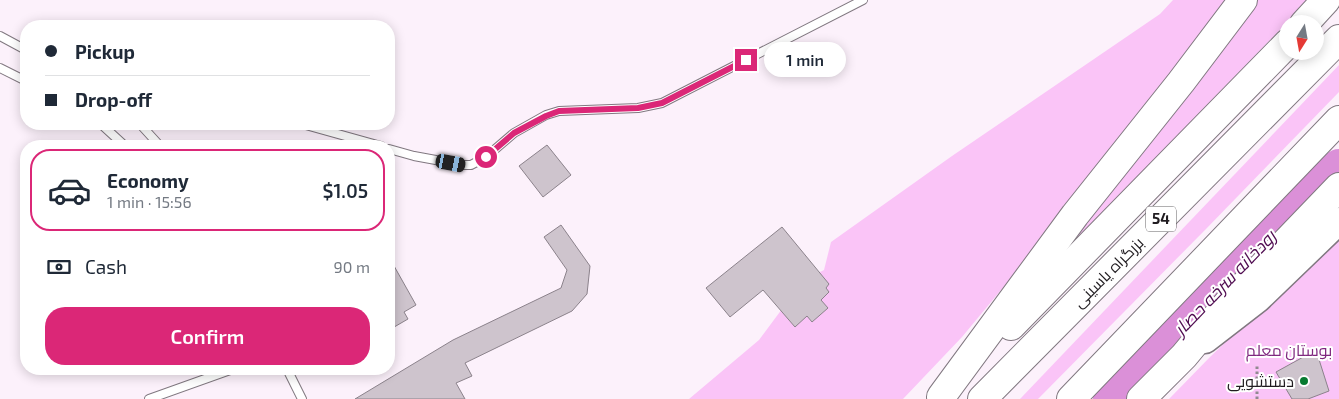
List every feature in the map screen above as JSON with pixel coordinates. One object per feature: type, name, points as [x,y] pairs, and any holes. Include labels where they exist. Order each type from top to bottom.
[{"type":"highway","points":[[940,398],[1075,215],[1181,82],[1242,0]]},
{"type":"highway","points":[[1312,15],[1326,0]]},
{"type":"highway","name":"بزرگراه یاسینی","points":[[982,399],[1339,39]]},
{"type":"highway","name":"54","points":[[940,398],[1279,52]]},
{"type":"highway","points":[[1071,399],[1339,120]]},
{"type":"highway","points":[[1141,399],[1184,356],[1233,297],[1339,187]]},
{"type":"main road","points":[[1184,356],[1258,299],[1339,222]]},
{"type":"lane","points":[[395,150],[414,156],[470,165],[486,157],[514,133],[559,111],[638,108],[662,103],[863,0]]},
{"type":"lane","points":[[0,36],[20,47]]},
{"type":"lane","points":[[0,68],[20,78]]},
{"type":"lane","points":[[108,130],[118,140]]},
{"type":"lane","points":[[145,130],[155,140]]},
{"type":"lane","points":[[324,130],[359,140]]},
{"type":"lane","points":[[149,399],[216,375]]},
{"type":"lane","points":[[290,375],[302,399]]},
{"type":"path","points":[[1257,366],[1257,399]]},
{"type":"green space","points":[[1173,0],[1231,0],[1080,195],[962,337],[903,399],[689,399],[759,340],[782,309],[818,273],[824,270],[831,242],[952,156],[1160,14]]},
{"type":"green space","points":[[1256,0],[1309,0],[1294,15],[1279,15],[1279,31],[1101,214],[1054,266],[1026,290]]},
{"type":"green space","points":[[1339,65],[1339,92],[1038,399],[1020,399]]},
{"type":"green space","name":"بوستان معلم","points":[[1339,233],[1339,399],[1169,399],[1210,357]]},
{"type":"building","points":[[547,145],[571,175],[543,197],[519,166]]},
{"type":"building","points":[[561,225],[590,266],[587,294],[572,311],[465,363],[472,376],[456,383],[465,399],[355,399],[453,340],[561,288],[567,270],[544,237]]},
{"type":"building","points":[[782,227],[829,284],[826,288],[829,292],[821,300],[828,308],[812,322],[807,316],[795,327],[763,290],[730,317],[706,288]]},
{"type":"building","points":[[395,268],[416,305],[404,312],[408,319],[395,327]]},
{"type":"building","name":"دستشویی","points":[[1316,350],[1329,391],[1308,399],[1292,399],[1276,372]]},
{"type":"waterway","name":"رودخانه سرخه حصار","points":[[1111,399],[1339,167]]},
{"type":"place","name":"دستشویی","points":[[1304,381]]},
{"type":"route","points":[[486,157],[514,133],[559,111],[638,108],[662,103],[746,60]]}]
